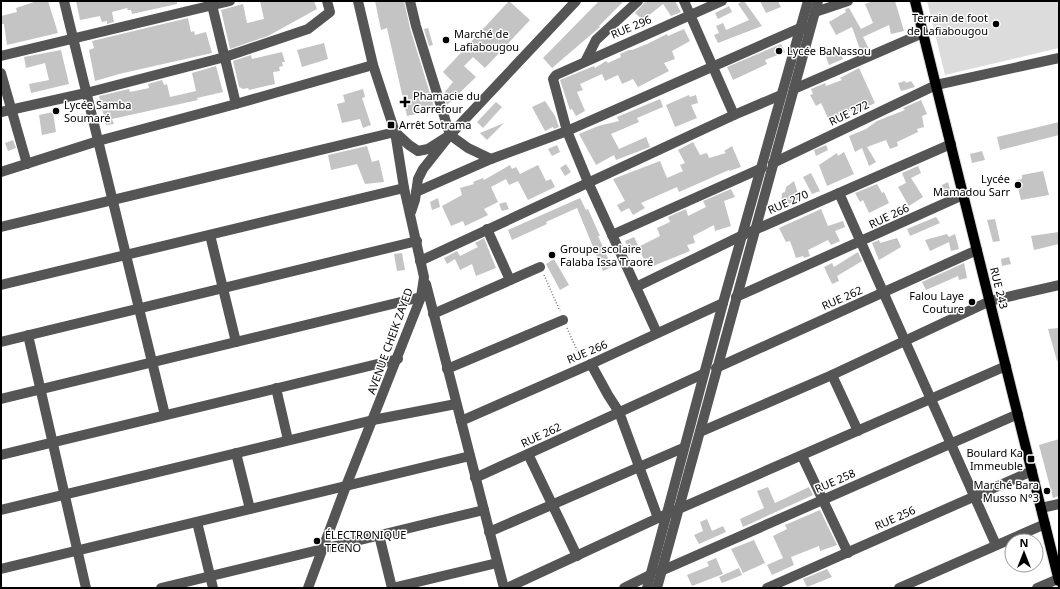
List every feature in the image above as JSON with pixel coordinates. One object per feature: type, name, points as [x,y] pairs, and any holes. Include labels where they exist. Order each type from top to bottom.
[{"type":"main road","name":"RUE 243","points":[[915,1],[1059,580]]},
{"type":"street","points":[[64,1],[165,415]]},
{"type":"street","points":[[1,56],[212,3],[230,1]]},
{"type":"street","points":[[1,112],[86,93],[225,57],[308,29],[330,12],[327,1]]},
{"type":"street","name":"AVENUE CHEIK ZAYED","points":[[308,588],[346,486],[422,297],[424,277],[411,212],[404,188],[395,132],[373,65],[358,1]]},
{"type":"street","points":[[410,1],[416,26],[450,136],[468,148],[491,159]]},
{"type":"street","points":[[411,212],[418,178],[423,169],[450,136],[576,1]]},
{"type":"street","points":[[586,60],[596,40],[638,1]]},
{"type":"street","points":[[684,1],[734,115]]},
{"type":"street","name":"RUE 296","points":[[567,131],[553,79],[556,75],[586,60],[722,1]]},
{"type":"street","points":[[647,588],[662,516],[683,448],[808,1]]},
{"type":"street","points":[[657,588],[716,368],[818,1]]},
{"type":"street","points":[[815,12],[848,1]]},
{"type":"street","points":[[212,3],[236,104]]},
{"type":"street","points":[[416,192],[491,159],[567,131],[712,65],[800,28],[810,29]]},
{"type":"street","points":[[794,89],[923,33]]},
{"type":"street","name":"RUE 272","points":[[773,163],[936,85],[1059,58]]},
{"type":"street","points":[[1,172],[98,141],[373,65]]},
{"type":"street","points":[[1,73],[27,164]]},
{"type":"street","points":[[420,260],[734,115],[781,95]]},
{"type":"street","points":[[567,131],[588,182],[657,333]]},
{"type":"street","points":[[1,227],[395,132],[418,151],[428,149],[450,136]]},
{"type":"street","name":"RUE 270","points":[[636,287],[754,230],[951,144]]},
{"type":"street","points":[[612,235],[762,168]]},
{"type":"street","points":[[1,285],[404,188]]},
{"type":"street","points":[[839,193],[932,398],[950,443],[996,545]]},
{"type":"street","name":"RUE 266","points":[[736,297],[963,195]]},
{"type":"street","points":[[487,229],[510,280]]},
{"type":"street","points":[[210,235],[236,342]]},
{"type":"street","points":[[1,342],[417,241]]},
{"type":"street","name":"RUE 262","points":[[716,368],[977,250]]},
{"type":"street","points":[[433,314],[540,267]]},
{"type":"street","points":[[424,277],[504,588]]},
{"type":"street","points":[[700,432],[832,375],[990,301],[1059,285]]},
{"type":"street","points":[[1,399],[422,297]]},
{"type":"street","name":"RUE 266","points":[[461,421],[591,364],[723,303]]},
{"type":"street","points":[[447,369],[563,320]]},
{"type":"street","points":[[28,335],[86,588]]},
{"type":"street","points":[[1,454],[398,359]]},
{"type":"street","points":[[591,364],[608,396],[619,412],[639,466],[662,516]]},
{"type":"street","points":[[507,588],[662,516],[1006,366]]},
{"type":"street","name":"RUE 262","points":[[476,478],[703,374]]},
{"type":"street","points":[[832,375],[858,431]]},
{"type":"street","points":[[276,388],[288,440]]},
{"type":"street","points":[[1,510],[373,420],[456,404]]},
{"type":"street","name":"RUE 258","points":[[661,571],[1018,414]]},
{"type":"street","points":[[489,532],[683,448]]},
{"type":"street","points":[[236,453],[250,509]]},
{"type":"street","points":[[528,454],[577,556]]},
{"type":"street","points":[[1,569],[470,456]]},
{"type":"street","points":[[802,456],[848,553]]},
{"type":"street","name":"RUE 256","points":[[767,588],[1032,471]]},
{"type":"street","points":[[1041,508],[1059,504]]},
{"type":"street","points":[[161,588],[484,510]]},
{"type":"street","points":[[197,522],[213,588]]},
{"type":"street","points":[[899,588],[1045,524]]},
{"type":"street","points":[[379,535],[392,588],[497,563]]},
{"type":"street","points":[[624,588],[650,575]]},
{"type":"street","points":[[1037,588],[1059,580]]},
{"type":"shaded area","name":"Terrain de foot de Lafiabougou","points":[[927,1],[1059,1],[1059,48],[945,75]]},
{"type":"building","points":[[37,1],[48,1],[58,33],[7,45],[4,24],[1,24],[1,16],[17,12],[16,8]]},
{"type":"building","points":[[76,1],[177,1],[177,4],[132,14],[131,10],[128,10],[127,8],[112,12],[114,22],[107,24],[107,21],[102,22],[100,16],[80,20]]},
{"type":"building","points":[[260,1],[314,1],[317,9],[268,36],[230,49],[221,10],[243,4],[247,23],[264,19]]},
{"type":"building","points":[[375,1],[404,1],[410,28],[435,110],[407,116],[387,28],[381,30]]},
{"type":"building","points":[[509,1],[530,20],[485,68],[473,57],[464,66],[476,77],[447,105],[444,93],[453,82],[443,72]]},
{"type":"building","points":[[599,1],[624,1],[599,26],[600,27],[552,68],[543,58]]},
{"type":"building","points":[[646,1],[675,1],[681,12],[671,16],[663,4],[643,20],[635,13]]},
{"type":"building","points":[[744,1],[762,26],[718,43],[714,35],[719,33],[716,26],[723,23],[726,30],[749,20],[738,4]]},
{"type":"building","points":[[760,1],[778,1],[781,7],[766,13]]},
{"type":"building","points":[[873,1],[895,1],[904,31],[891,34],[889,25],[863,37],[869,49],[861,52],[852,27],[836,35],[829,22],[846,12],[845,9],[849,8],[861,29],[873,23],[865,4]]},
{"type":"building","points":[[729,6],[732,12],[718,19],[715,13]]},
{"type":"building","points":[[188,18],[191,32],[194,31],[195,35],[206,32],[212,53],[119,74],[95,81],[89,50],[94,48],[92,41]]},
{"type":"building","points":[[428,28],[433,45],[429,46],[424,29]]},
{"type":"building","points":[[684,29],[690,41],[672,51],[675,59],[664,63],[669,71],[638,87],[633,79],[622,84],[618,75],[605,81],[602,74],[580,84],[583,90],[577,92],[585,111],[576,116],[572,109],[570,110],[560,80],[594,66],[595,68],[606,61],[608,63],[621,57],[620,54],[647,44],[667,34],[668,36]]},
{"type":"building","points":[[324,43],[328,59],[302,67],[297,50]]},
{"type":"building","points":[[781,44],[785,52],[765,60],[767,64],[733,80],[727,67]]},
{"type":"building","points":[[61,50],[69,84],[31,93],[29,84],[49,80],[45,63],[26,68],[24,57]]},
{"type":"building","points":[[282,52],[285,62],[282,62],[283,66],[279,67],[280,71],[273,72],[275,84],[249,90],[248,88],[243,89],[239,87],[233,61],[251,55],[252,59]]},
{"type":"building","points":[[840,52],[843,59],[829,65],[826,57]]},
{"type":"building","points":[[216,66],[223,92],[197,98],[198,100],[112,119],[114,124],[106,125],[99,96],[129,89],[130,92],[149,88],[148,84],[162,80],[164,85],[167,84],[170,97],[196,91],[192,73]]},
{"type":"building","points":[[859,68],[875,103],[853,114],[852,110],[829,120],[821,103],[816,106],[810,95],[813,94],[811,89],[825,83],[826,86],[842,80],[840,78]]},
{"type":"building","points":[[905,81],[906,83],[911,81],[915,87],[901,91],[898,83]]},
{"type":"building","points":[[363,89],[365,97],[362,98],[371,125],[363,128],[360,119],[342,123],[337,104],[345,102],[343,95]]},
{"type":"building","points":[[689,95],[690,97],[696,95],[698,103],[691,105],[697,118],[675,127],[666,105]]},
{"type":"building","points":[[660,99],[663,107],[637,118],[639,122],[611,134],[619,149],[646,137],[650,147],[616,160],[614,155],[596,165],[579,134],[598,126],[619,121],[617,117]]},
{"type":"building","points":[[921,100],[927,114],[922,116],[924,127],[917,129],[918,132],[897,142],[898,146],[890,149],[886,140],[867,147],[876,162],[869,166],[862,148],[855,152],[849,136],[866,129],[877,121],[905,110],[903,108]]},
{"type":"building","points":[[545,101],[555,116],[559,127],[554,129],[553,127],[545,131],[532,107]]},
{"type":"building","points":[[496,102],[502,107],[483,128],[477,122]]},
{"type":"building","points":[[53,112],[56,132],[42,135],[39,115]]},
{"type":"building","points":[[1059,122],[1059,135],[1000,150],[997,137]]},
{"type":"building","points":[[504,123],[487,140],[480,133]]},
{"type":"building","points":[[13,140],[16,148],[8,151],[5,143]]},
{"type":"building","points":[[693,142],[700,155],[707,153],[709,158],[726,153],[724,151],[732,146],[741,167],[729,170],[679,192],[677,187],[641,203],[645,208],[633,215],[629,208],[621,212],[617,205],[625,201],[613,179],[660,161],[667,178],[683,171],[680,165],[685,163],[678,150]]},
{"type":"building","points":[[557,145],[560,152],[552,156],[548,149]]},
{"type":"building","points":[[826,145],[828,150],[816,156],[814,150]]},
{"type":"building","points":[[367,146],[372,162],[379,160],[384,182],[365,184],[357,164],[331,170],[328,155]]},
{"type":"building","points":[[982,151],[985,160],[972,163],[970,154]]},
{"type":"building","points":[[844,152],[854,174],[827,186],[819,165],[837,153],[838,156]]},
{"type":"building","points":[[566,164],[571,172],[565,176],[560,168]]},
{"type":"building","points":[[510,165],[512,169],[516,167],[520,174],[538,165],[546,181],[551,179],[555,187],[528,200],[518,181],[509,185],[506,179],[491,187],[498,202],[484,209],[488,215],[465,226],[463,221],[451,226],[442,206],[462,195],[460,188],[474,184],[473,182],[483,178],[484,180]]},
{"type":"building","points":[[918,166],[921,173],[911,178],[923,197],[909,206],[898,187],[906,183],[902,173]]},
{"type":"building","points":[[1043,171],[1049,195],[1021,200],[1016,180],[1022,179],[1022,175]]},
{"type":"building","points":[[811,173],[820,191],[812,194],[803,177]]},
{"type":"building","points":[[794,181],[800,200],[781,206],[782,193],[785,192],[786,187]]},
{"type":"building","points":[[948,182],[951,193],[944,194],[942,185]]},
{"type":"building","points":[[877,184],[882,193],[884,192],[889,203],[869,213],[863,200],[860,202],[855,193]]},
{"type":"building","points":[[731,189],[735,197],[724,201],[731,226],[715,231],[714,225],[693,236],[695,243],[687,245],[690,251],[648,268],[638,247],[660,236],[657,228],[670,222],[668,217],[686,209],[688,216],[706,207],[703,201]]},
{"type":"building","points":[[438,198],[440,207],[432,210],[430,202]]},
{"type":"building","points":[[580,198],[586,210],[588,209],[612,267],[603,271],[577,208],[512,240],[508,230]]},
{"type":"building","points":[[506,202],[509,209],[502,211],[499,204]]},
{"type":"building","points":[[821,209],[828,226],[843,221],[845,227],[835,231],[840,241],[831,245],[828,240],[808,250],[810,256],[796,258],[790,241],[786,242],[779,228]]},
{"type":"building","points":[[936,217],[940,223],[910,236],[907,229]]},
{"type":"building","points":[[995,219],[1000,241],[993,242],[987,220]]},
{"type":"building","points":[[1059,232],[1059,244],[1034,250],[1031,236]]},
{"type":"building","points":[[947,234],[949,237],[955,234],[959,249],[951,251],[949,242],[930,251],[925,240]]},
{"type":"building","points":[[634,237],[638,245],[629,249],[625,241]]},
{"type":"building","points":[[484,238],[496,268],[476,276],[472,264],[460,270],[455,259],[447,264],[444,258],[457,251],[460,256],[478,247],[475,243]]},
{"type":"building","points":[[897,238],[901,247],[879,260],[872,243],[879,240],[880,243]]},
{"type":"building","points":[[858,252],[862,261],[837,276],[839,281],[832,284],[824,267],[832,263],[834,267]]},
{"type":"building","points":[[402,253],[405,270],[397,271],[394,254]]},
{"type":"building","points":[[1009,257],[1011,264],[1002,266],[1001,259]]},
{"type":"building","points":[[554,259],[569,285],[560,290],[546,264]]},
{"type":"building","points":[[964,263],[967,278],[959,280],[958,276],[926,290],[922,282]]},
{"type":"building","points":[[1059,328],[1059,361],[1057,361],[1048,329]]},
{"type":"building","points":[[1059,439],[1059,496],[1053,498],[1039,445]]},
{"type":"building","points":[[768,487],[775,503],[809,487],[813,495],[743,527],[740,519],[764,508],[757,491]]},
{"type":"building","points":[[820,510],[837,545],[820,551],[819,546],[791,557],[794,565],[772,575],[767,565],[783,558],[773,536],[787,529],[785,525]]},
{"type":"building","points":[[707,519],[712,531],[723,526],[726,532],[699,544],[694,535],[703,531],[700,522]]},
{"type":"building","points":[[754,540],[765,563],[743,573],[731,549]]},
{"type":"building","points":[[716,558],[723,574],[692,586],[687,575],[709,566],[707,562]]},
{"type":"building","points":[[739,568],[742,575],[722,583],[719,577]]},
{"type":"building","points":[[827,569],[832,577],[807,587],[803,579]]},
{"type":"place","name":"Terrain de foot de Lafiabougou","points":[[996,24]]},
{"type":"place","name":"Marché de Lafiabougou","points":[[446,40]]},
{"type":"place","name":"Lycée BaNassou","points":[[779,51]]},
{"type":"place","name":"Phamacie du Carrefour","points":[[405,102]]},
{"type":"place","name":"Lycée Samba Soumaré","points":[[56,111]]},
{"type":"place","name":"Arrêt Sotrama","points":[[391,125]]},
{"type":"place","name":"Lycée Mamadou Sarr","points":[[1018,185]]},
{"type":"place","name":"Groupe scolaire Falaba Issa Traoré","points":[[552,255]]},
{"type":"place","name":"Falou Laye Couture","points":[[972,302]]},
{"type":"place","name":"Boulard Ka Immeuble","points":[[1031,459]]},
{"type":"place","name":"Marché Bara Musso N°3","points":[[1047,491]]},
{"type":"place","name":"ÉLECTRONIQUE TECNO","points":[[317,541]]}]
